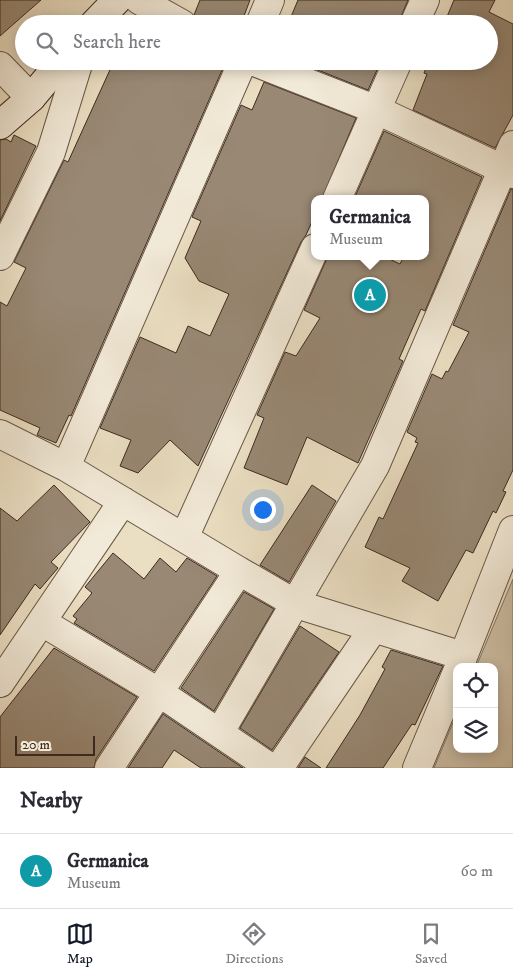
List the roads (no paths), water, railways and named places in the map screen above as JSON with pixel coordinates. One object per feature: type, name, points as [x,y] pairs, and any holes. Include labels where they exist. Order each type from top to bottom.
[{"type":"street","points":[[103,15],[117,0]]},
{"type":"street","points":[[138,0],[166,15]]},
{"type":"street","points":[[264,15],[270,0]]},
{"type":"street","points":[[418,15],[425,0]]},
{"type":"street","points":[[0,66],[31,98]]},
{"type":"street","points":[[0,125],[31,98],[54,70]]},
{"type":"street","points":[[0,256],[51,152],[76,70]]},
{"type":"street","points":[[66,467],[239,70]]},
{"type":"street","points":[[220,732],[375,466],[509,163],[275,70]]},
{"type":"street","points":[[339,195],[394,70]]},
{"type":"street","points":[[184,538],[311,257]]},
{"type":"street","points":[[0,434],[66,467],[296,604],[373,628],[455,663]]},
{"type":"street","points":[[0,684],[123,502]]},
{"type":"street","points":[[461,663],[513,530]]},
{"type":"street","points":[[109,768],[239,570]]},
{"type":"street","points":[[42,622],[160,693],[271,768]]},
{"type":"street","points":[[279,768],[373,628]]},
{"type":"street","points":[[417,768],[453,682]]},
{"type":"place","name":"Germanica","points":[[370,295]]}]
